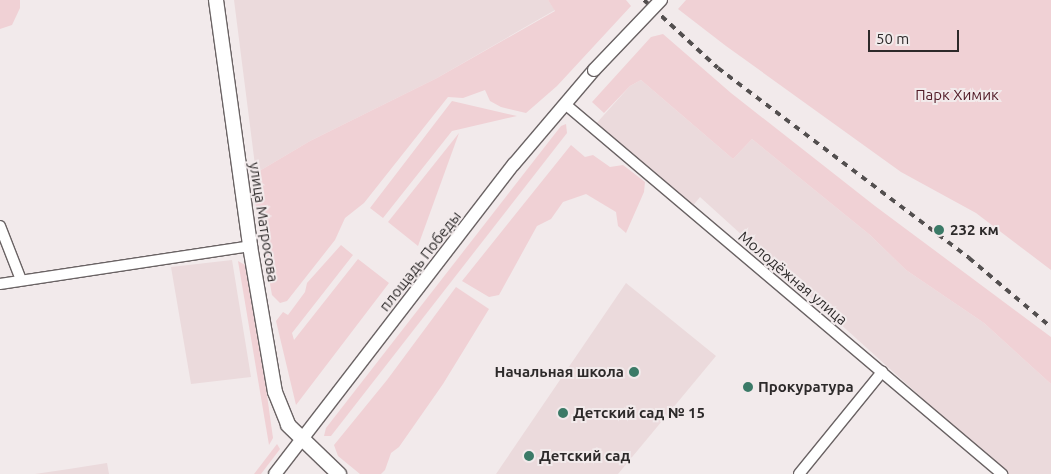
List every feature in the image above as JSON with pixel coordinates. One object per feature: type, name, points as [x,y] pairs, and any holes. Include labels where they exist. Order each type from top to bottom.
[{"type":"main road","name":"улица Матросова","points":[[216,0],[250,246],[275,392],[288,425],[301,440],[338,474]]},
{"type":"street","name":"площадь Победы","points":[[274,474],[514,164],[594,70],[661,0]]},
{"type":"street","name":"Молодёжная улица","points":[[565,104],[1002,474]]},
{"type":"street","points":[[0,226],[21,280]]},
{"type":"street","points":[[0,284],[250,246]]},
{"type":"street","points":[[798,474],[882,372]]},
{"type":"shaded area","points":[[234,0],[548,0],[555,10],[437,78],[310,141],[256,173]]},
{"type":"shaded area","points":[[641,80],[733,159],[752,139],[870,235],[906,270],[984,323],[1051,384],[1051,474],[1006,474],[700,197],[691,208],[594,126],[630,86]]},
{"type":"shaded area","points":[[232,260],[251,377],[191,384],[171,267]]},
{"type":"shaded area","name":"Начальная школа","points":[[626,283],[716,356],[618,474],[496,474]]},
{"type":"shaded area","points":[[107,463],[109,474],[35,474],[69,469]]},
{"type":"green space","points":[[0,0],[20,0],[20,8],[12,25],[0,29]]},
{"type":"green space","points":[[548,0],[626,0],[631,6],[557,86],[526,113],[501,107],[490,101],[485,90],[463,98],[448,97],[364,203],[345,218],[335,240],[287,301],[280,303],[272,295],[254,196],[256,173],[310,141],[437,78],[555,11]]},
{"type":"green space","name":"Парк Химик","points":[[686,0],[1051,0],[1051,270],[976,213],[901,172],[726,46],[678,9]]},
{"type":"green space","points":[[663,34],[731,93],[875,206],[1051,337],[1051,384],[984,323],[906,270],[870,235],[752,139],[733,159],[641,80],[630,86],[604,113],[592,102],[651,37]]},
{"type":"green space","points":[[452,101],[517,116],[452,131],[383,218],[370,208]]},
{"type":"green space","points":[[566,124],[567,133],[331,436],[324,436],[326,428],[561,126]]},
{"type":"green space","points":[[459,133],[418,246],[388,222]]},
{"type":"green space","points":[[571,145],[585,157],[593,155],[610,167],[623,165],[645,182],[644,192],[626,233],[618,226],[616,212],[586,194],[563,202],[551,219],[537,226],[499,295],[489,297],[462,281]]},
{"type":"green space","points":[[341,245],[353,255],[292,333],[294,340],[358,259],[389,283],[296,405],[276,321],[283,312],[288,315],[305,292],[307,283]]},
{"type":"green space","points":[[238,261],[245,265],[266,388],[273,438],[269,445]]},
{"type":"green space","points":[[456,287],[489,309],[443,384],[399,447],[391,453],[385,470],[381,474],[360,474],[338,456],[334,445],[387,380]]},
{"type":"green space","points":[[277,444],[280,449],[261,474],[254,474]]},
{"type":"railway","points":[[644,0],[718,68],[969,258],[1051,327]]},
{"type":"place","name":"232 км","points":[[939,230]]},
{"type":"place","name":"Начальная школа","points":[[634,372]]},
{"type":"place","name":"Прокуратура","points":[[748,387]]},
{"type":"place","name":"Детский сад № 15","points":[[563,413]]},
{"type":"place","name":"Детский сад","points":[[529,456]]}]
